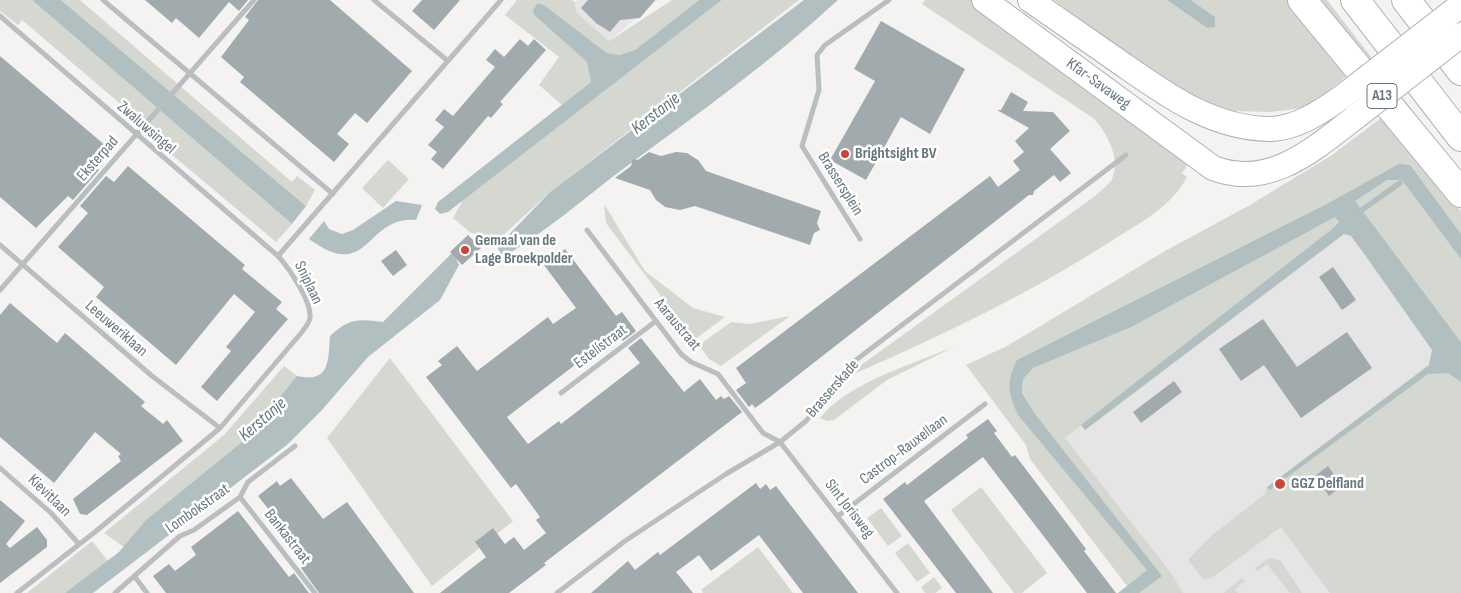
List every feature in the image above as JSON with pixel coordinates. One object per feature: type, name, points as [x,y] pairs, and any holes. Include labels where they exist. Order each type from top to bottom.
[{"type":"highway","name":"A13","points":[[1302,0],[1461,193]]},
{"type":"highway","name":"A13","points":[[1355,0],[1461,137]]},
{"type":"highway","points":[[1406,0],[1461,71]]},
{"type":"main road","name":"Kfar-Savaweg","points":[[984,0],[1213,168],[1228,174],[1244,175],[1276,169],[1305,156],[1461,36]]},
{"type":"main road","name":"Kfar-Savaweg","points":[[1030,0],[1167,95],[1210,118],[1243,127],[1272,129],[1302,122],[1342,97],[1461,5]]},
{"type":"street","points":[[104,0],[333,194]]},
{"type":"street","name":"Eksterpad","points":[[0,290],[254,0]]},
{"type":"street","points":[[374,0],[448,61]]},
{"type":"street","name":"Sniplaan","points":[[17,593],[220,428],[310,320],[310,309],[302,293],[289,268],[278,256],[501,0]]},
{"type":"street","name":"Brassersplein","points":[[860,239],[802,146],[819,90],[817,55],[825,45],[889,0]]},
{"type":"street","name":"Zwaluwsingel","points":[[0,16],[278,256]]},
{"type":"street","name":"Brasserskade","points":[[557,593],[625,541],[726,474],[780,442],[806,421],[852,363],[1126,155]]},
{"type":"street","name":"Aaraustraat","points":[[587,230],[681,354],[691,362],[718,374],[763,433],[780,442]]},
{"type":"street","name":"Leeuweriklaan","points":[[0,245],[152,376],[220,428]]},
{"type":"street","name":"Estelístraat","points":[[561,393],[656,321]]},
{"type":"street","name":"Castrop-Rauxellaan","points":[[838,516],[986,404]]},
{"type":"street","name":"Sint Jorisweg","points":[[780,442],[896,593]]},
{"type":"street","name":"Lombokstraat","points":[[115,593],[135,578],[137,571],[180,536],[194,530],[240,497],[248,482],[295,446]]},
{"type":"street","name":"Kievitlaan","points":[[0,468],[51,513],[78,544]]},
{"type":"street","name":"Bankastraat","points":[[240,497],[315,593]]},
{"type":"street","points":[[135,578],[147,593]]},
{"type":"shaded area","points":[[0,0],[32,0],[292,224],[276,242],[127,117],[130,112],[22,20],[18,25],[0,11]]},
{"type":"shaded area","points":[[61,0],[80,0],[292,182],[297,176],[315,190],[306,206]]},
{"type":"shaded area","points":[[517,0],[571,0],[575,2],[576,12],[609,41],[672,0],[699,0],[635,50],[620,55],[607,53],[544,5],[538,3],[534,15],[587,62],[591,82],[562,105],[539,85],[559,57],[505,15]]},
{"type":"shaded area","points":[[577,0],[658,0],[609,41],[576,12],[575,2]]},
{"type":"shaded area","points":[[722,0],[799,0],[550,192],[499,239],[471,233],[453,218],[463,200]]},
{"type":"shaded area","points":[[925,0],[971,0],[1133,116],[1189,163],[1182,173],[1187,177],[1173,197],[1154,213],[1081,260],[1018,296],[921,344],[854,374],[853,371],[1095,196],[1111,181],[1114,171],[1114,155],[1108,138],[1093,118],[922,4]]},
{"type":"shaded area","points":[[1054,0],[1167,0],[1207,28],[1215,26],[1215,17],[1191,0],[1290,0],[1350,73],[1317,100],[1303,108],[1271,112],[1230,111],[1193,99],[1163,80]]},
{"type":"shaded area","points":[[1312,0],[1327,0],[1461,173]]},
{"type":"shaded area","points":[[1385,115],[1461,211],[1461,342],[1396,256],[1335,217],[1339,222],[1332,229],[1065,438],[1171,573],[1183,593],[1139,593],[1147,570],[1127,586],[1030,459],[1026,445],[966,365],[1007,346],[1165,251],[1250,205],[1332,155]],"holes":[[[1011,374],[1023,379],[1022,392]],[[1022,392],[1054,446],[1022,393]]]},
{"type":"shaded area","points":[[388,160],[409,179],[383,208],[362,188]]},
{"type":"shaded area","points":[[604,204],[645,271],[693,308],[725,317],[694,340],[606,223]]},
{"type":"shaded area","name":"GGZ Delfland","points":[[1361,215],[1461,345],[1461,593],[1154,593],[1027,389]]},
{"type":"shaded area","points":[[790,316],[721,366],[709,359],[699,345],[731,322],[750,324]]},
{"type":"shaded area","points":[[956,346],[887,380],[834,420],[827,421],[820,418],[832,405],[864,384]]},
{"type":"shaded area","points":[[390,358],[513,521],[432,586],[327,438]]},
{"type":"shaded area","points":[[284,366],[297,376],[243,441],[146,520],[124,547],[104,533],[224,435]]},
{"type":"shaded area","points":[[1448,373],[1461,382],[1461,593],[1330,593],[1281,527],[1212,578],[1204,580],[1188,560],[1211,536],[1265,494],[1267,487],[1270,490],[1428,374]]},
{"type":"shaded area","points":[[981,487],[1047,573],[1022,593],[1014,593],[951,510]]},
{"type":"shaded area","points":[[881,508],[902,536],[888,546],[867,518]]},
{"type":"shaded area","points":[[92,541],[108,561],[65,593],[27,593]]},
{"type":"shaded area","points":[[908,543],[930,573],[917,582],[895,553]]},
{"type":"shaded area","points":[[758,547],[793,593],[703,593],[701,590]]},
{"type":"shaded area","points":[[1269,558],[1280,560],[1302,593],[1290,593],[1267,564],[1257,571],[1255,568]]},
{"type":"shaded area","points":[[934,577],[942,588],[935,593],[925,593],[921,587]]},
{"type":"shaded area","points":[[1242,578],[1245,581],[1235,589],[1238,593],[1224,593]]},
{"type":"water","points":[[32,0],[61,0],[306,206],[292,224]]},
{"type":"water","points":[[699,0],[722,0],[448,212],[440,214],[435,209],[438,202],[591,82],[587,62],[534,15],[533,10],[538,3],[544,5],[607,53],[620,55],[635,50]]},
{"type":"water","name":"Kerstanje","points":[[804,0],[838,0],[813,23],[733,88],[549,226],[503,257],[497,247],[550,192]]},
{"type":"water","points":[[1167,0],[1191,0],[1215,17],[1215,27],[1207,28]]},
{"type":"water","points":[[1399,164],[1410,165],[1461,234],[1461,259],[1402,180],[1387,180],[1355,201],[1461,342],[1461,382],[1448,373],[1428,374],[1270,490],[1267,487],[1429,365],[1432,350],[1351,236],[1344,234],[1085,430],[1081,425],[1332,229],[1339,222],[1335,217],[1131,327],[1033,368],[1023,379],[1022,393],[1035,414],[1162,576],[1139,593],[1118,593],[1147,570],[1018,415],[1010,394],[1011,375],[1017,360],[1323,206]]},
{"type":"water","points":[[396,201],[422,205],[416,220],[399,221],[386,227],[356,251],[344,254],[329,251],[309,239],[324,221],[329,229],[342,234],[353,230]]},
{"type":"water","name":"Kerstanje","points":[[453,252],[459,265],[440,300],[368,357],[321,411],[288,444],[93,593],[65,593],[119,552],[146,520],[243,441],[297,376],[316,376],[321,373],[325,368],[329,354],[330,336],[343,326],[354,321],[383,322]]},
{"type":"building","points":[[145,0],[248,0],[239,11],[229,2],[199,38],[176,18],[172,23]]},
{"type":"building","points":[[258,0],[330,0],[412,71],[367,123],[355,113],[337,134],[349,144],[334,162],[240,82],[244,77],[221,57],[249,20],[245,17]]},
{"type":"building","points":[[422,0],[460,0],[434,30],[412,11]]},
{"type":"building","points":[[588,0],[655,0],[640,18],[620,20],[610,32],[596,23],[581,8]]},
{"type":"building","points":[[881,21],[965,69],[930,134],[901,117],[866,180],[830,160],[875,81],[854,69]]},
{"type":"building","points":[[520,39],[528,46],[534,39],[546,50],[500,102],[503,104],[491,118],[488,116],[443,169],[431,159],[437,152],[428,145],[444,127],[435,120],[444,109],[453,116],[495,67],[486,60],[495,49],[504,57]]},
{"type":"building","points":[[0,56],[106,146],[91,164],[99,170],[73,200],[68,196],[36,228],[0,197]]},
{"type":"building","points":[[1011,92],[1028,102],[1023,111],[1053,112],[1070,131],[1050,149],[1071,173],[1060,182],[1054,175],[1034,191],[1033,195],[1029,195],[766,400],[755,408],[752,404],[749,407],[736,390],[746,383],[736,368],[990,176],[998,187],[1020,170],[1013,161],[1024,152],[1015,141],[1029,128],[997,110],[1001,110]]},
{"type":"building","points":[[649,152],[661,156],[676,152],[687,153],[698,160],[706,171],[821,211],[817,223],[820,230],[814,233],[810,245],[695,206],[680,210],[665,207],[656,200],[650,190],[615,178],[631,166],[633,159],[638,160]]},
{"type":"building","points":[[128,166],[245,265],[242,269],[282,302],[276,309],[288,319],[217,401],[201,387],[231,351],[226,347],[255,312],[234,294],[176,365],[96,297],[104,287],[58,247],[88,213],[80,206],[106,176],[114,182]]},
{"type":"building","name":"Gemaal van de Lage Broekpolder","points":[[468,235],[481,248],[462,265],[450,252]]},
{"type":"building","points":[[565,249],[616,316],[622,312],[636,331],[623,341],[619,336],[590,358],[588,355],[507,417],[528,444],[559,421],[561,424],[640,363],[628,348],[641,338],[684,392],[700,379],[716,400],[721,396],[724,399],[729,396],[742,412],[544,563],[546,565],[509,593],[440,593],[486,557],[475,542],[493,528],[505,544],[514,537],[524,550],[546,533],[536,520],[540,517],[516,484],[511,488],[426,377],[442,365],[438,361],[457,346],[477,371],[548,317],[553,324],[576,308],[544,265]]},
{"type":"building","points":[[396,250],[407,265],[393,276],[381,261]]},
{"type":"building","points":[[1333,267],[1356,300],[1342,310],[1319,277]]},
{"type":"building","points":[[10,303],[57,343],[65,333],[145,402],[141,406],[163,424],[167,420],[183,441],[87,515],[80,514],[73,499],[121,461],[118,456],[121,454],[95,432],[54,483],[0,437],[0,315]]},
{"type":"building","points":[[1263,319],[1297,367],[1347,332],[1372,368],[1301,418],[1264,365],[1241,381],[1219,349]]},
{"type":"building","points":[[1174,381],[1182,392],[1141,423],[1133,412]]},
{"type":"building","points":[[988,419],[997,431],[994,433],[1012,457],[1015,455],[1086,549],[1084,551],[1116,593],[1087,593],[983,457],[924,501],[993,593],[956,593],[883,499],[905,482],[907,485],[968,438],[966,435]]},
{"type":"building","points":[[1328,466],[1342,486],[1329,496],[1315,476]]},
{"type":"building","points":[[291,478],[323,519],[347,502],[414,593],[319,593],[301,568],[310,561],[258,496],[277,481],[280,486]]},
{"type":"building","points":[[756,483],[760,489],[766,484],[770,490],[776,486],[858,593],[803,593],[759,535],[711,571],[699,555],[676,572],[693,593],[591,593],[628,561],[635,570],[658,552],[660,555]]},
{"type":"building","points":[[0,500],[25,521],[6,544],[10,548],[37,527],[47,540],[47,547],[0,583]]},
{"type":"building","points":[[238,511],[289,577],[294,573],[309,593],[166,593],[153,576],[169,564],[175,571],[196,555],[191,547]]},
{"type":"waterway","points":[[1356,214],[1400,183]]},
{"type":"place","name":"Brightsight BV","points":[[845,154]]},
{"type":"place","name":"Gemaal van de Lage Broekpolder","points":[[465,250]]},
{"type":"place","name":"GGZ Delfland","points":[[1280,484]]}]
